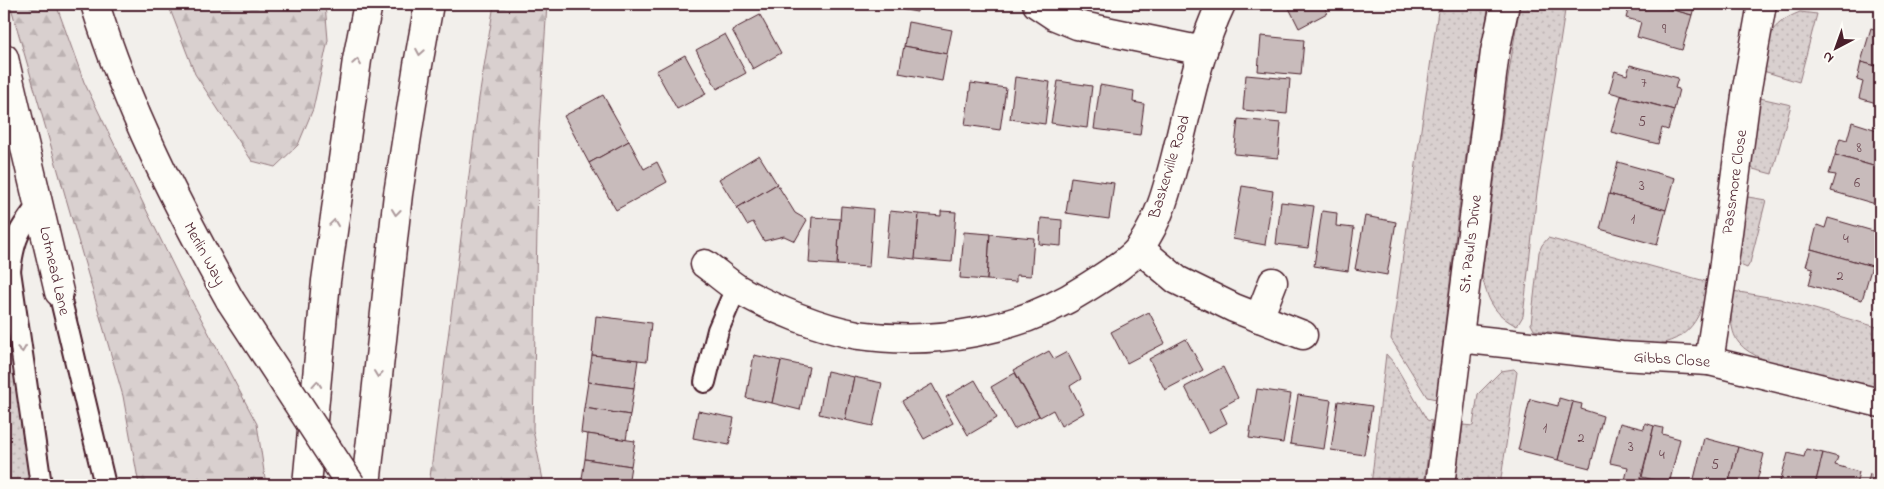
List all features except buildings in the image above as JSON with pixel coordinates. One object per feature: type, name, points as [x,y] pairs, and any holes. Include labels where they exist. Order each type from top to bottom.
[{"type":"main road","name":"Merlin Way","points":[[95,4],[105,37],[148,145],[188,226],[230,300],[351,485]]},
{"type":"main road","points":[[307,485],[326,281],[357,60],[368,4]]},
{"type":"main road","points":[[366,485],[398,194],[429,4]]},
{"type":"main road","points":[[1037,4],[1055,16],[1077,25],[1203,51]]},
{"type":"main road","name":"Baskerville Road","points":[[705,264],[736,288],[795,315],[830,328],[857,334],[892,338],[958,335],[993,329],[1022,320],[1053,307],[1109,273],[1140,248],[1158,216],[1203,51],[1221,4]]},
{"type":"main road","name":"St. Paul's Drive","points":[[1440,485],[1495,52],[1504,4]]},
{"type":"main road","name":"Passmore Close","points":[[1709,361],[1747,88],[1762,4]]},
{"type":"main road","name":"Lotmead Lane","points":[[4,58],[59,292]]},
{"type":"main road","points":[[1140,248],[1177,280],[1234,308],[1303,335]]},
{"type":"main road","points":[[1259,318],[1273,282]]},
{"type":"main road","name":"Gibbs Close","points":[[1460,338],[1613,355],[1709,361],[1880,403]]},
{"type":"lane","points":[[39,204],[19,232],[13,250],[10,271],[41,485]]},
{"type":"lane","points":[[704,382],[718,330],[736,288]]},
{"type":"lane","name":"Lotmead Lane","points":[[59,292],[105,485]]},
{"type":"green space","points":[[10,4],[56,4],[84,82],[179,277],[257,424],[266,485],[139,485],[123,396]]},
{"type":"green space","points":[[168,4],[325,4],[328,40],[313,109],[298,145],[275,167],[252,161],[195,74]]},
{"type":"green space","points":[[494,4],[547,4],[539,130],[533,430],[544,485],[429,485],[479,98]]},
{"type":"green space","points":[[1439,4],[1489,4],[1466,152],[1436,399],[1427,397],[1391,339]]},
{"type":"green space","points":[[1520,4],[1566,4],[1537,192],[1523,316],[1517,326],[1509,322],[1497,311],[1486,292],[1482,275],[1508,78]]},
{"type":"green space","points":[[1800,12],[1817,14],[1799,82],[1760,70],[1770,34],[1781,22]]},
{"type":"green space","points":[[1760,98],[1791,105],[1772,174],[1753,169],[1749,162],[1757,100]]},
{"type":"green space","points":[[1748,197],[1766,200],[1750,263],[1747,268],[1738,264],[1744,202]]},
{"type":"green space","points":[[1548,238],[1709,283],[1702,307],[1692,326],[1676,339],[1652,345],[1534,330],[1531,324],[1539,252]]},
{"type":"green space","points":[[1733,291],[1780,299],[1880,328],[1880,389],[1826,378],[1765,360],[1749,352],[1739,343],[1733,331],[1731,318]]},
{"type":"green space","points":[[1386,354],[1394,363],[1427,420],[1432,421],[1424,485],[1371,485]]},
{"type":"green space","points":[[1514,369],[1517,372],[1500,485],[1455,485],[1463,425],[1473,426],[1478,394],[1501,371]]},
{"type":"green space","points":[[18,373],[31,485],[4,485],[4,376]]}]
